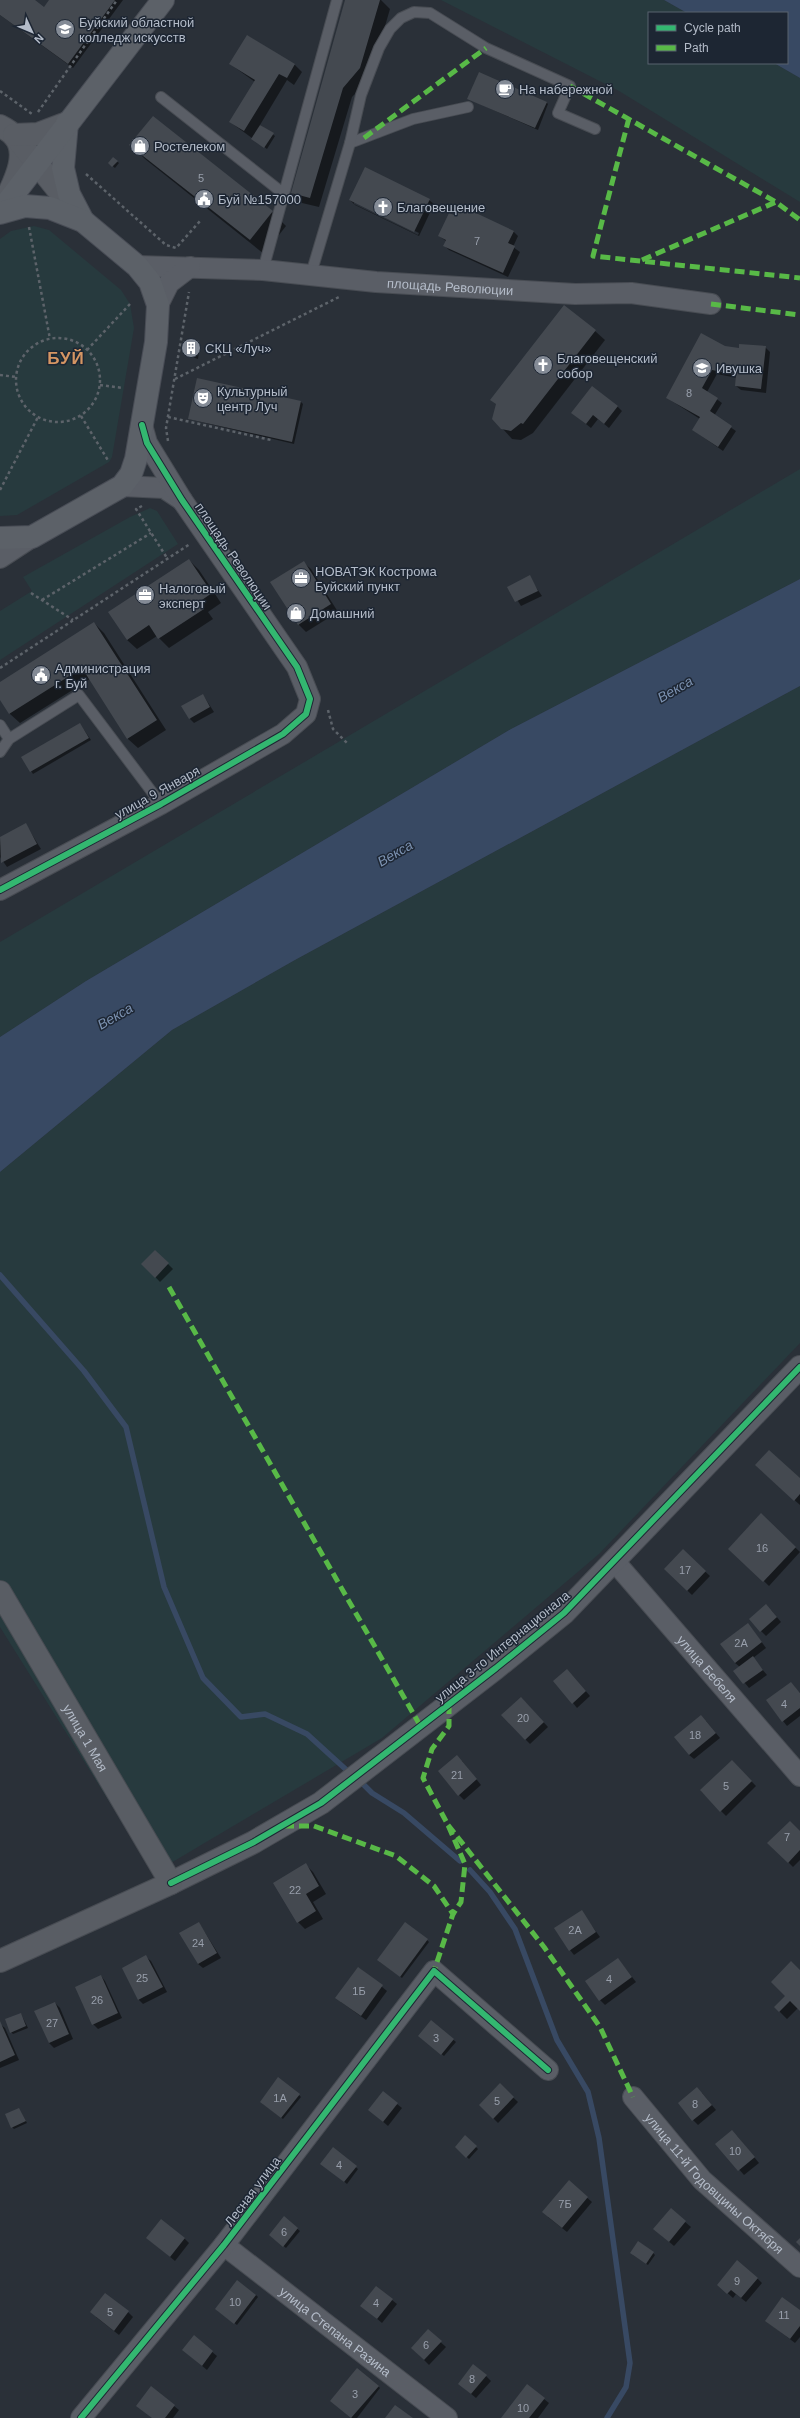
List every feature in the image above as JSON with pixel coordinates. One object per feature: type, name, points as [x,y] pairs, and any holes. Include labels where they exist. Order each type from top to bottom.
[{"type":"main road","points":[[0,212],[163,0]]},
{"type":"main road","points":[[7,130],[38,134],[67,124]]},
{"type":"main road","name":"площадь Революции","points":[[67,124],[63,168],[69,194],[83,221]]},
{"type":"main road","points":[[0,212],[18,174],[20,151],[7,130]]},
{"type":"main road","name":"площадь Революции","points":[[0,538],[32,537],[122,486],[131,474],[136,459],[156,342],[158,305],[150,282],[137,266],[83,221],[37,164],[7,130]]},
{"type":"main road","name":"площадь Революции","points":[[0,212],[25,206],[50,208],[83,221]]},
{"type":"main road","name":"улица 1 Мая","points":[[0,1592],[171,1883]]},
{"type":"main road","name":"улица 3-го Интернационала","points":[[0,1961],[171,1883]]},
{"type":"street","name":"площадь Революции","points":[[137,266],[263,270],[361,280],[575,294],[631,294],[711,304]]},
{"type":"street","name":"площадь Революции","points":[[158,305],[169,283],[190,267]]},
{"type":"street","name":"площадь Революции","points":[[142,425],[147,443],[182,500],[318,700]]},
{"type":"street","name":"площадь Революции","points":[[122,486],[164,488],[182,500]]},
{"type":"street","points":[[0,558],[32,537]]},
{"type":"street","name":"улица 9 Января","points":[[0,890],[161,804],[283,734],[306,714],[318,700]]},
{"type":"street","name":"улица 3-го Интернационала","points":[[171,1883],[254,1842],[321,1803],[387,1754],[564,1613],[615,1562],[800,1367]]},
{"type":"street","name":"улица Бебеля","points":[[615,1562],[800,1776]]},
{"type":"street","name":"Лесная улица","points":[[80,2418],[224,2245],[434,1971],[548,2070]]},
{"type":"street","name":"улица 11-й Годовщины Октября","points":[[633,2097],[702,2180],[800,2267]]},
{"type":"street","name":"улица Степана Разина","points":[[224,2245],[447,2418]]},
{"type":"lane","points":[[263,270],[337,0]]},
{"type":"lane","points":[[311,274],[350,143],[362,95],[380,48],[390,29],[401,18],[414,12],[430,13],[486,48],[570,86],[558,113],[595,129]]},
{"type":"lane","points":[[161,97],[284,194]]},
{"type":"lane","points":[[350,143],[413,119],[468,107]]},
{"type":"lane","points":[[0,752],[9,739],[79,694],[161,804]]},
{"type":"lane","points":[[0,725],[9,739]]},
{"type":"path","points":[[0,91],[35,116],[117,0]]},
{"type":"path","points":[[83,172],[166,245]]},
{"type":"path","points":[[176,248],[201,220]]},
{"type":"path","points":[[29,227],[50,339]]},
{"type":"path","points":[[175,379],[335,300],[361,280]]},
{"type":"path","points":[[171,447],[166,428],[189,289]]},
{"type":"path","points":[[87,350],[130,304]]},
{"type":"path","points":[[63,338],[76,342],[87,350],[98,366],[100,385],[97,397],[90,408],[81,416],[60,423],[38,417],[28,410],[21,401],[17,390],[16,377],[19,364],[26,353],[37,344],[50,339],[63,338]]},
{"type":"path","points":[[0,375],[16,377]]},
{"type":"path","points":[[100,385],[123,388]]},
{"type":"path","points":[[81,416],[109,462]]},
{"type":"path","points":[[0,490],[38,417]]},
{"type":"path","points":[[168,417],[271,440]]},
{"type":"path","points":[[136,509],[167,558]]},
{"type":"path","points":[[42,600],[151,533]]},
{"type":"path","points":[[0,668],[192,542]]},
{"type":"path","points":[[31,593],[73,620]]},
{"type":"path","points":[[318,700],[333,729],[348,744]]},
{"type":"green space","points":[[441,0],[664,0],[685,12],[648,12],[648,64],[776,64],[800,78],[800,202],[619,91]]},
{"type":"green space","points":[[34,226],[49,230],[121,290],[130,304],[134,328],[112,457],[109,462],[17,515],[0,516],[0,239],[11,231]]},
{"type":"green space","points":[[800,469],[800,579],[511,729],[86,981],[0,1037],[0,942]]},
{"type":"green space","points":[[150,508],[157,511],[178,544],[0,660],[0,611],[32,591],[23,577],[130,517]]},
{"type":"green space","points":[[800,686],[800,1343],[599,1554],[382,1738],[154,1873],[0,1627],[0,1172],[172,1030],[295,960]]},
{"type":"water","points":[[664,0],[800,0],[800,78],[776,64],[788,64],[788,12],[685,12]]},
{"type":"water","name":"Векса","points":[[800,579],[800,686],[295,960],[172,1030],[0,1172],[0,1037],[86,981],[511,729]]},
{"type":"building","points":[[0,0],[35,0],[44,7],[49,0],[115,0],[68,64],[0,15]]},
{"type":"building","points":[[345,0],[380,0],[360,68],[343,88],[310,198],[291,193]]},
{"type":"building","points":[[247,35],[295,64],[287,78],[279,74],[244,131],[229,122],[255,80],[229,64]]},
{"type":"building","points":[[479,72],[547,102],[535,128],[467,99]]},
{"type":"building","points":[[153,116],[273,211],[250,240],[129,145]]},
{"type":"building","points":[[260,125],[274,133],[264,148],[251,139]]},
{"type":"building","points":[[113,157],[118,161],[112,167],[108,163]]},
{"type":"building","points":[[365,167],[430,199],[414,232],[349,200]]},
{"type":"building","points":[[461,206],[514,231],[508,243],[515,246],[503,273],[443,246],[446,240],[438,236],[449,213],[456,216]]},
{"type":"building","name":"Благовещенский собор","points":[[564,305],[596,330],[523,424],[521,423],[511,431],[501,429],[492,419],[496,404],[490,400]]},
{"type":"building","points":[[701,333],[725,346],[739,348],[739,344],[766,346],[761,389],[735,386],[736,375],[712,370],[702,388],[718,398],[710,411],[732,426],[718,447],[692,430],[700,417],[666,398]]},
{"type":"building","name":"СКЦ «Луч»","points":[[187,340],[198,342],[196,357],[185,355]]},
{"type":"building","points":[[197,378],[301,401],[292,442],[188,419]]},
{"type":"building","points":[[592,386],[618,406],[604,424],[593,415],[586,424],[571,413]]},
{"type":"building","points":[[189,559],[212,593],[199,602],[204,609],[158,639],[149,625],[127,640],[108,612]]},
{"type":"building","points":[[304,561],[331,604],[298,625],[270,582]]},
{"type":"building","points":[[530,575],[538,591],[515,602],[507,587]]},
{"type":"building","name":"Администрация г. Буй","points":[[94,622],[157,720],[127,739],[82,668],[9,714],[0,700],[0,682]]},
{"type":"building","points":[[203,694],[210,707],[189,719],[181,706]]},
{"type":"building","points":[[80,723],[89,738],[30,772],[21,757]]},
{"type":"building","points":[[26,823],[37,844],[1,863],[0,837]]},
{"type":"building","points":[[155,1250],[169,1263],[155,1278],[141,1264]]},
{"type":"building","points":[[769,1450],[800,1478],[800,1494],[794,1501],[755,1465]]},
{"type":"building","points":[[761,1513],[796,1547],[763,1582],[728,1549]]},
{"type":"building","points":[[683,1549],[706,1571],[687,1591],[664,1569]]},
{"type":"building","points":[[766,1604],[777,1617],[760,1632],[749,1619]]},
{"type":"building","points":[[748,1623],[762,1642],[735,1663],[720,1644]]},
{"type":"building","points":[[753,1656],[763,1670],[743,1684],[733,1671]]},
{"type":"building","points":[[567,1669],[586,1691],[572,1704],[553,1681]]},
{"type":"building","points":[[791,1682],[800,1693],[800,1708],[782,1722],[766,1700]]},
{"type":"building","points":[[521,1697],[544,1722],[525,1740],[501,1715]]},
{"type":"building","points":[[701,1715],[716,1733],[689,1755],[674,1737]]},
{"type":"building","points":[[457,1755],[477,1779],[458,1796],[438,1771]]},
{"type":"building","points":[[732,1760],[752,1781],[720,1812],[700,1790]]},
{"type":"building","points":[[790,1821],[800,1831],[800,1850],[788,1863],[767,1843]]},
{"type":"building","points":[[306,1863],[319,1886],[306,1894],[316,1911],[297,1923],[273,1883]]},
{"type":"building","points":[[582,1910],[596,1932],[569,1951],[554,1928]]},
{"type":"building","points":[[199,1922],[217,1953],[198,1964],[179,1933]]},
{"type":"building","points":[[405,1922],[428,1939],[400,1977],[377,1960]]},
{"type":"building","points":[[146,1955],[163,1987],[138,2000],[122,1968]]},
{"type":"building","points":[[618,1958],[632,1977],[599,2001],[585,1981]]},
{"type":"building","points":[[791,1961],[800,1970],[800,2011],[790,2001],[779,2012],[774,2007],[785,1996],[771,1982]]},
{"type":"building","points":[[358,1967],[383,1985],[361,2016],[335,1998]]},
{"type":"building","points":[[101,1975],[118,2013],[92,2025],[75,1987]]},
{"type":"building","points":[[55,2002],[69,2034],[49,2043],[34,2011]]},
{"type":"building","points":[[21,2013],[26,2026],[10,2033],[5,2019]]},
{"type":"building","points":[[431,2020],[454,2039],[441,2055],[418,2036]]},
{"type":"building","points":[[0,2021],[15,2055],[0,2062]]},
{"type":"building","points":[[278,2077],[300,2094],[281,2118],[260,2102]]},
{"type":"building","points":[[500,2083],[514,2097],[493,2119],[479,2105]]},
{"type":"building","points":[[697,2087],[712,2105],[692,2121],[678,2103]]},
{"type":"building","points":[[383,2091],[398,2103],[383,2122],[368,2110]]},
{"type":"building","points":[[19,2108],[26,2121],[11,2128],[5,2114]]},
{"type":"building","points":[[732,2130],[755,2157],[738,2171],[715,2144]]},
{"type":"building","points":[[465,2135],[477,2146],[466,2158],[455,2147]]},
{"type":"building","points":[[333,2147],[357,2166],[344,2182],[320,2164]]},
{"type":"building","points":[[569,2180],[588,2197],[562,2228],[542,2212]]},
{"type":"building","points":[[671,2208],[686,2221],[669,2242],[653,2229]]},
{"type":"building","points":[[284,2216],[298,2228],[283,2247],[269,2235]]},
{"type":"building","points":[[161,2219],[185,2238],[170,2257],[146,2238]]},
{"type":"building","points":[[800,2238],[800,2246],[796,2242]]},
{"type":"building","points":[[638,2241],[654,2252],[646,2264],[630,2253]]},
{"type":"building","points":[[737,2260],[758,2278],[741,2298],[731,2290],[727,2294],[717,2285]]},
{"type":"building","points":[[237,2280],[256,2295],[234,2324],[215,2309]]},
{"type":"building","points":[[376,2286],[393,2299],[377,2319],[360,2306]]},
{"type":"building","points":[[105,2293],[129,2311],[114,2331],[90,2312]]},
{"type":"building","points":[[782,2297],[800,2310],[800,2326],[790,2339],[765,2321]]},
{"type":"building","points":[[428,2329],[442,2341],[424,2360],[411,2348]]},
{"type":"building","points":[[194,2335],[213,2351],[202,2366],[182,2350]]},
{"type":"building","points":[[473,2364],[487,2375],[471,2394],[458,2384]]},
{"type":"building","points":[[357,2368],[379,2386],[351,2418],[330,2401]]},
{"type":"building","points":[[527,2384],[545,2398],[529,2418],[501,2418]]},
{"type":"building","points":[[151,2386],[175,2405],[165,2418],[152,2418],[136,2406]]},
{"type":"building","points":[[395,2405],[413,2418],[385,2418]]},
{"type":"waterway","points":[[0,1275],[84,1371],[126,1427],[164,1587],[203,1678],[241,1717],[265,1714],[307,1734],[352,1775]]},
{"type":"waterway","points":[[359,1780],[372,1793],[404,1813],[460,1861]]},
{"type":"waterway","points":[[470,1870],[490,1892],[515,1929],[557,2040],[588,2092],[599,2138],[630,2363],[626,2387],[607,2418]]},
{"type":"marked path","points":[[364,138],[486,48]]},
{"type":"marked path","points":[[570,86],[776,202],[800,220]]},
{"type":"marked path","points":[[629,118],[593,256],[800,278]]},
{"type":"marked path","points":[[642,260],[776,202]]},
{"type":"marked path","points":[[711,304],[800,315]]},
{"type":"marked path","points":[[169,1287],[421,1727]]},
{"type":"marked path","points":[[449,1704],[449,1726],[432,1749],[423,1778],[448,1825],[465,1864],[461,1902],[453,1914]]},
{"type":"marked path","points":[[448,1825],[544,1947],[600,2027],[633,2097]]},
{"type":"marked path","points":[[284,1826],[314,1826],[396,1856],[434,1886],[453,1914],[434,1971]]},
{"type":"cycle path","points":[[0,890],[161,804],[283,734],[306,714],[310,699],[297,667],[182,500],[147,443],[142,425]]},
{"type":"cycle path","points":[[171,1883],[254,1842],[321,1803],[496,1668],[564,1613],[800,1367]]},
{"type":"cycle path","points":[[81,2418],[224,2245],[434,1971],[548,2070]]},
{"type":"place","name":"Буйский областной колледж искусств","points":[[65,29]]},
{"type":"place","name":"На набережной","points":[[505,89]]},
{"type":"place","name":"Ростелеком","points":[[140,146]]},
{"type":"place","name":"Буй №157000","points":[[204,199]]},
{"type":"place","name":"Благовещение","points":[[383,207]]},
{"type":"place","name":"СКЦ «Луч»","points":[[191,348]]},
{"type":"place","name":"Благовещенский собор","points":[[543,365]]},
{"type":"place","name":"Ивушка","points":[[702,368]]},
{"type":"place","name":"Культурный центр Луч","points":[[203,398]]},
{"type":"place","name":"НОВАТЭК Кострома Буйский пункт","points":[[301,578]]},
{"type":"place","name":"Налоговый эксперт","points":[[145,595]]},
{"type":"place","name":"Домашний","points":[[296,613]]},
{"type":"place","name":"Администрация г. Буй","points":[[41,675]]},
{"type":"district","name":"БУЙ","points":[[66,358]]}]
